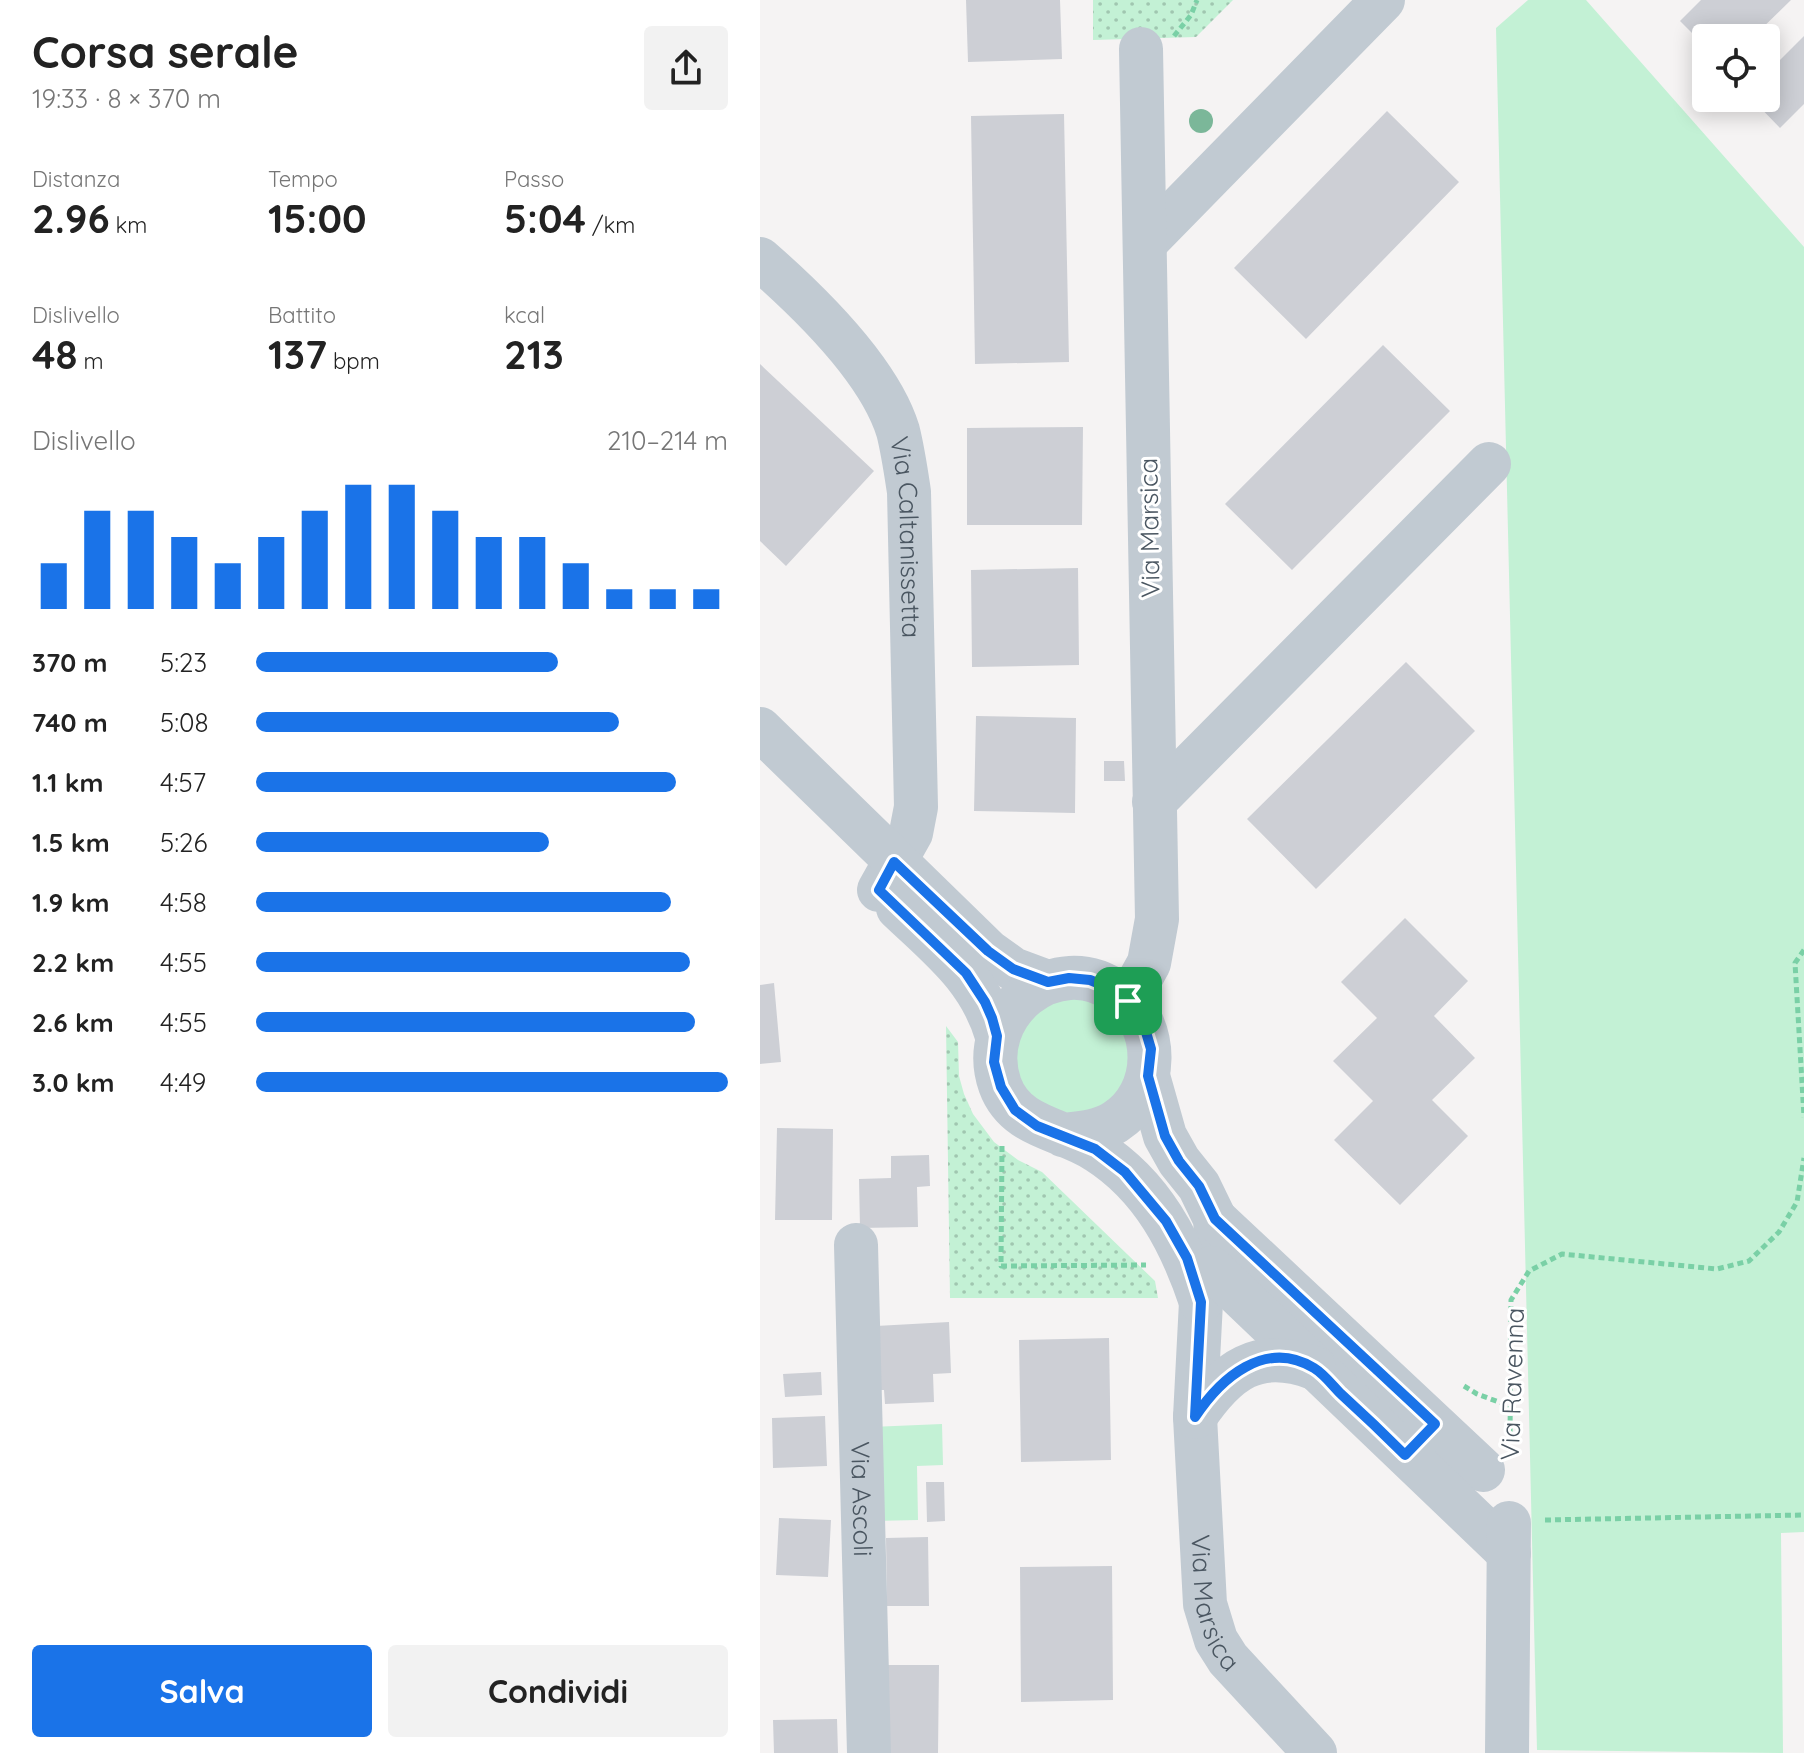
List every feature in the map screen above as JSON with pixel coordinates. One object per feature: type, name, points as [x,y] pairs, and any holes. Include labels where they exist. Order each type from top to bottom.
[{"type":"street","points":[[1145,243],[1383,0]]},
{"type":"street","name":"Via Marsica","points":[[1128,1001],[1149,963],[1156,934],[1145,243],[1156,44]]},
{"type":"street","name":"Via Caltanissetta","points":[[760,259],[841,340],[873,378],[897,429],[904,459],[909,492],[916,807],[911,833],[887,876]]},
{"type":"street","points":[[1154,802],[1489,464]]},
{"type":"street","points":[[760,729],[966,973],[985,1002],[997,1036]]},
{"type":"street","points":[[760,771],[887,876],[1000,961],[1027,976],[1048,982]]},
{"type":"street","points":[[1069,978],[1090,980],[1110,988],[1128,1001],[1143,1022],[1151,1049],[1148,1076],[1136,1102],[1116,1122],[1090,1133],[1063,1135],[1037,1126],[1015,1110],[1001,1087],[994,1062],[997,1036],[1006,1015],[1025,994],[1048,982],[1069,978]]},
{"type":"street","name":"Via Marsica","points":[[1148,1076],[1165,1136],[1179,1161],[1199,1186],[1215,1219],[1217,1250],[1206,1285],[1195,1417],[1202,1586],[1216,1640],[1244,1678],[1315,1753]]},
{"type":"street","name":"Via Marsica","points":[[1063,1135],[1095,1149],[1125,1172],[1166,1221],[1206,1285]]},
{"type":"street","points":[[1215,1219],[1435,1424],[1497,1459]]},
{"type":"street","name":"Via Ascoli","points":[[856,1245],[869,1753]]},
{"type":"street","points":[[1206,1285],[1314,1368],[1405,1455],[1509,1537],[1507,1753]]},
{"type":"street","points":[[1195,1417],[1218,1386],[1260,1360],[1285,1359],[1314,1368]]},
{"type":"street","points":[[1405,1455],[1435,1424]]},
{"type":"street","points":[[1479,1753],[1481,1630]]},
{"type":"path","points":[[1156,44],[1183,28],[1197,0]]},
{"type":"path","points":[[1804,950],[1795,963],[1804,1117]]},
{"type":"path","points":[[1002,1138],[1001,1266],[1151,1265]]},
{"type":"path","name":"Via Ravenna","points":[[1497,1459],[1510,1406],[1511,1300],[1529,1271],[1562,1254],[1717,1269],[1749,1261],[1779,1232],[1797,1202],[1804,1158]]},
{"type":"path","points":[[1464,1386],[1510,1406]]},
{"type":"path","points":[[1509,1537],[1804,1515]]},
{"type":"green space","points":[[1093,0],[1233,0],[1196,37],[1093,40]]},
{"type":"green space","points":[[1528,0],[1586,0],[1804,247],[1804,1532],[1781,1533],[1783,1753],[1537,1750],[1496,28]]},
{"type":"green space","points":[[1087,994],[1131,1028],[1125,1094],[1088,1119],[1025,1100],[1010,1040],[1034,1005]]},
{"type":"green space","points":[[946,1026],[958,1042],[959,1076],[964,1094],[973,1114],[994,1142],[1018,1160],[1042,1172],[1155,1281],[1158,1298],[950,1298]]},
{"type":"green space","points":[[942,1424],[943,1465],[917,1466],[918,1520],[873,1521],[871,1427]]},
{"type":"building","points":[[966,0],[1060,0],[1062,59],[968,62]]},
{"type":"building","points":[[1701,0],[1791,0],[1766,24],[1692,24],[1692,33],[1680,21]]},
{"type":"building","points":[[1804,36],[1804,104],[1780,128],[1765,112],[1780,112],[1780,60]]},
{"type":"building","points":[[1387,111],[1459,182],[1306,339],[1234,268]]},
{"type":"building","points":[[1064,114],[1069,362],[975,364],[971,116]]},
{"type":"building","points":[[1383,345],[1450,411],[1292,570],[1225,504]]},
{"type":"building","points":[[760,364],[874,471],[786,566],[760,541]]},
{"type":"building","points":[[1083,427],[1082,525],[967,525],[967,428]]},
{"type":"building","points":[[1078,568],[1079,665],[972,667],[971,570]]},
{"type":"building","points":[[1406,662],[1475,731],[1316,889],[1247,819]]},
{"type":"building","points":[[976,716],[1076,718],[1075,813],[974,811]]},
{"type":"building","points":[[1104,761],[1124,761],[1125,781],[1104,781]]},
{"type":"building","points":[[1405,918],[1468,981],[1434,1016],[1475,1058],[1432,1100],[1468,1136],[1400,1205],[1334,1140],[1373,1101],[1333,1061],[1377,1018],[1341,982]]},
{"type":"building","points":[[774,983],[781,1062],[760,1064],[760,985]]},
{"type":"building","points":[[777,1128],[833,1129],[832,1220],[775,1220]]},
{"type":"building","points":[[929,1155],[930,1186],[917,1187],[918,1227],[860,1228],[859,1179],[891,1178],[891,1156]]},
{"type":"building","points":[[949,1322],[951,1373],[933,1374],[934,1402],[885,1404],[884,1390],[879,1390],[876,1326]]},
{"type":"building","points":[[1109,1338],[1111,1460],[1021,1462],[1019,1340]]},
{"type":"building","points":[[821,1372],[822,1395],[785,1397],[783,1374]]},
{"type":"building","points":[[825,1416],[827,1466],[773,1468],[772,1418]]},
{"type":"building","points":[[926,1482],[944,1482],[945,1521],[927,1522]]},
{"type":"building","points":[[779,1518],[831,1520],[828,1577],[776,1575]]},
{"type":"building","points":[[928,1537],[929,1606],[887,1606],[886,1538]]},
{"type":"building","points":[[1112,1566],[1113,1700],[1021,1702],[1020,1567]]},
{"type":"building","points":[[881,1665],[939,1665],[938,1753],[880,1753]]},
{"type":"building","points":[[837,1719],[838,1753],[774,1753],[773,1720]]},
{"type":"route","points":[[894,862],[988,951],[1013,969],[1048,982],[1069,978],[1090,980],[1110,988],[1128,1001],[1143,1022],[1151,1049],[1148,1076],[1165,1136],[1179,1161],[1199,1186],[1215,1219],[1435,1424],[1405,1455],[1314,1368],[1285,1359],[1260,1360],[1231,1376],[1218,1386],[1195,1417],[1201,1302],[1187,1258],[1166,1221],[1125,1172],[1095,1149],[1037,1126],[1015,1110],[1001,1087],[994,1062],[997,1036],[976,986],[879,890],[894,862]]}]
